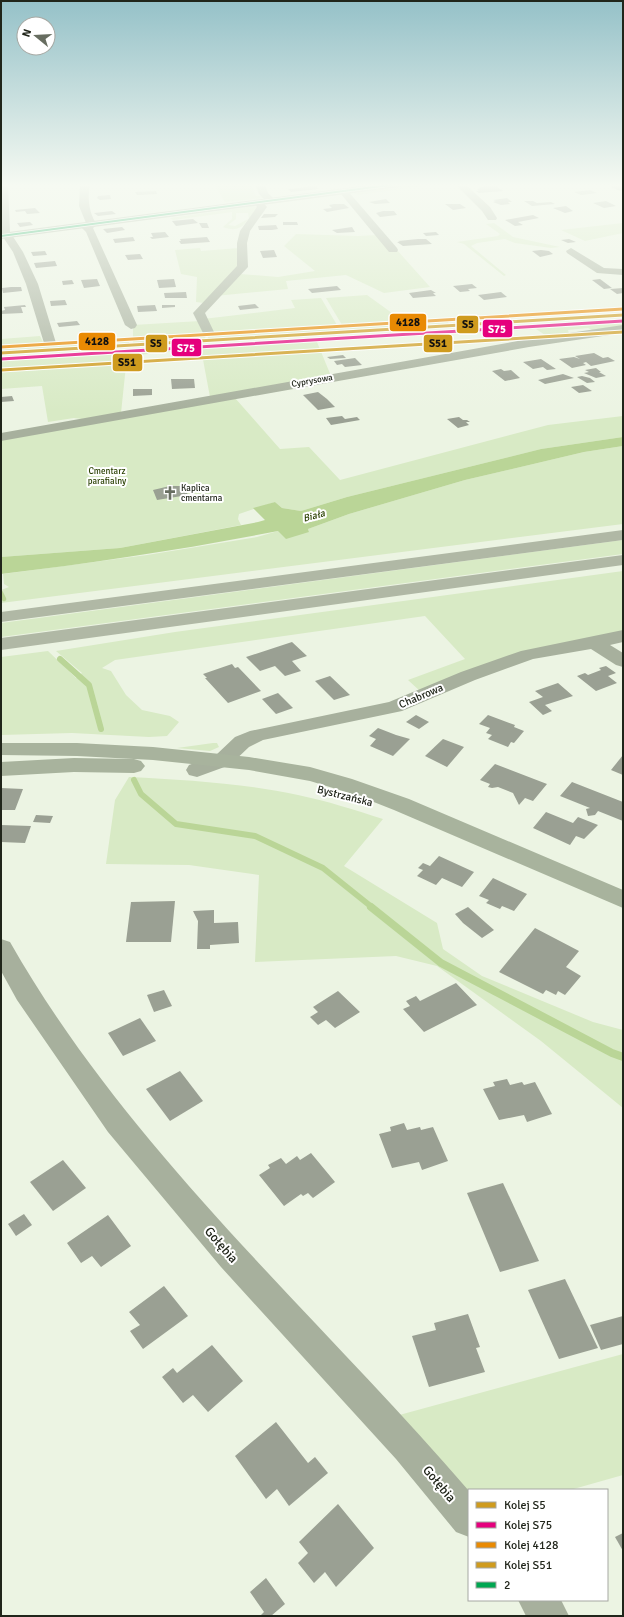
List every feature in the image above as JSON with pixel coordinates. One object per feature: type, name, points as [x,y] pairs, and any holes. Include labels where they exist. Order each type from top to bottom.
[{"type":"highway","points":[[1,617],[623,535]]},
{"type":"highway","points":[[1,644],[623,560]]},
{"type":"main road","name":"Bystrzańska","points":[[1,749],[129,752],[222,760],[277,768],[326,778],[390,800],[623,900]]},
{"type":"main road","name":"Bystrzańska","points":[[1,769],[74,765],[134,766],[197,770],[287,782],[330,791],[370,802],[487,842]]},
{"type":"street","points":[[21,259],[32,284],[50,343]]},
{"type":"street","points":[[103,259],[131,325]]},
{"type":"street","points":[[208,332],[199,313],[242,267],[244,259]]},
{"type":"street","points":[[583,259],[598,270],[623,272]]},
{"type":"street","name":"Cyprysowa","points":[[1,437],[529,342],[623,329]]},
{"type":"street","name":"Chabrowa","points":[[222,760],[242,742],[257,735],[395,707],[468,676],[528,655],[623,636]]},
{"type":"street","points":[[594,643],[623,661]]},
{"type":"street","name":"Bystrzańska","points":[[197,770],[222,760]]},
{"type":"street","name":"Gołębia","points":[[1,948],[26,994],[118,1124],[232,1257],[408,1447],[468,1519]]},
{"type":"street","points":[[538,1601],[550,1616]]},
{"type":"green space","points":[[177,259],[241,259],[241,262],[204,303],[196,302],[197,277],[181,274]]},
{"type":"green space","points":[[301,259],[405,259],[430,287],[384,293],[346,275],[286,281],[288,289],[215,296],[240,274],[278,277],[315,271]]},
{"type":"green space","points":[[483,259],[487,259],[506,275],[504,276]]},
{"type":"green space","points":[[367,295],[403,321],[342,325],[326,298]]},
{"type":"green space","points":[[321,298],[337,325],[212,332],[203,319],[295,308],[291,300]]},
{"type":"green space","points":[[200,321],[206,333],[205,339],[133,344],[133,325]]},
{"type":"green space","points":[[623,321],[623,327],[592,330],[588,328],[568,330],[569,334],[548,337],[536,329],[317,342],[331,376],[210,397],[201,349],[127,356],[121,413],[82,419],[74,418],[48,422],[42,386],[1,389],[1,359],[199,347],[203,349],[206,347]]},
{"type":"green space","points":[[448,322],[449,324],[208,339],[208,333],[219,334]]},
{"type":"green space","points":[[40,336],[44,344],[54,345],[129,342],[129,344],[1,351],[1,339]]},
{"type":"green space","name":"Cmentarz parafialny","points":[[235,398],[280,449],[309,447],[340,480],[548,425],[623,416],[623,437],[541,449],[347,497],[301,511],[282,508],[275,502],[239,514],[238,519],[241,525],[120,548],[1,557],[1,440]]},
{"type":"green space","points":[[623,446],[623,524],[1,603],[1,590],[9,587],[4,584],[3,574],[147,555],[257,537],[278,531],[309,532],[308,529],[349,514],[465,480],[584,452]]},
{"type":"green space","points":[[623,540],[623,554],[1,637],[1,623]]},
{"type":"green space","points":[[623,571],[623,634],[593,640],[421,692],[408,680],[465,659],[425,616],[115,660],[102,668],[111,671],[126,695],[142,710],[170,716],[179,722],[167,736],[149,737],[72,733],[1,735],[1,657],[48,651],[76,678],[82,673],[56,651],[175,632]]},
{"type":"green space","points":[[217,743],[219,747],[210,751],[177,748]]},
{"type":"green space","points":[[129,777],[214,783],[277,791],[320,800],[383,819],[344,866],[437,923],[443,949],[482,976],[593,1022],[623,1030],[623,1108],[541,1041],[437,966],[396,956],[255,962],[259,875],[189,865],[106,864],[115,800]]},
{"type":"green space","points":[[623,1354],[623,1475],[574,1489],[468,1489],[468,1504],[392,1417]]},
{"type":"water","name":"Biała","points":[[623,437],[623,446],[584,452],[465,480],[349,514],[308,529],[309,532],[286,539],[278,531],[140,555],[1,574],[1,557],[120,548],[258,522],[265,520],[253,508],[275,502],[282,508],[301,511],[347,497],[541,449]]},
{"type":"building","points":[[55,261],[57,266],[36,268],[34,263]]},
{"type":"building","points":[[97,279],[100,286],[84,288],[81,280]]},
{"type":"building","points":[[174,279],[176,287],[159,288],[157,280]]},
{"type":"building","points":[[600,279],[612,288],[604,289],[592,280]]},
{"type":"building","points":[[72,280],[74,284],[63,285],[62,281]]},
{"type":"building","points":[[472,284],[477,288],[468,289],[470,291],[460,292],[453,286]]},
{"type":"building","points":[[337,286],[341,290],[312,293],[308,289]]},
{"type":"building","points":[[21,287],[22,291],[3,293],[2,288]]},
{"type":"building","points":[[623,288],[623,293],[617,294],[610,289]]},
{"type":"building","points":[[431,290],[436,293],[433,293],[436,296],[413,298],[409,293]]},
{"type":"building","points":[[186,292],[187,298],[165,298],[164,293]]},
{"type":"building","points":[[501,292],[507,297],[484,300],[478,295]]},
{"type":"building","points":[[65,300],[67,305],[51,306],[50,301]]},
{"type":"building","points":[[255,304],[259,308],[240,310],[238,306]]},
{"type":"building","points":[[25,305],[26,307],[21,307],[23,313],[1,314],[1,311],[5,310],[4,307]]},
{"type":"building","points":[[155,305],[157,311],[138,312],[137,306]]},
{"type":"building","points":[[162,305],[175,305],[175,307],[162,308]]},
{"type":"building","points":[[77,321],[80,325],[59,327],[57,323]]},
{"type":"building","points":[[450,337],[454,342],[436,344],[431,338]]},
{"type":"building","points":[[594,353],[603,358],[608,357],[615,361],[591,366],[586,362],[583,363],[586,365],[572,368],[559,359],[574,357],[580,359],[575,356]]},
{"type":"building","points":[[343,355],[346,358],[330,359],[327,357]]},
{"type":"building","points":[[355,358],[362,365],[345,367],[342,364],[337,365],[334,361]]},
{"type":"building","points":[[541,359],[556,369],[547,370],[543,367],[533,369],[523,362]]},
{"type":"building","points":[[596,368],[601,372],[599,372],[606,376],[596,378],[584,373],[589,372],[585,370]]},
{"type":"building","points":[[501,369],[504,371],[511,370],[520,378],[505,381],[492,371]]},
{"type":"building","points":[[563,374],[574,378],[545,384],[538,380]]},
{"type":"building","points":[[582,376],[590,378],[595,382],[587,383],[577,377]]},
{"type":"building","points":[[171,379],[194,379],[195,388],[172,389]]},
{"type":"building","points":[[583,385],[592,391],[579,393],[571,387]]},
{"type":"building","points":[[133,389],[152,389],[152,395],[133,396]]},
{"type":"building","points":[[318,392],[335,407],[318,410],[303,395]]},
{"type":"building","points":[[12,396],[14,401],[1,402],[1,397]]},
{"type":"building","points":[[342,416],[345,419],[357,417],[360,420],[331,425],[326,418]]},
{"type":"building","points":[[459,417],[470,422],[466,422],[469,425],[458,428],[447,419]]},
{"type":"building","name":"Kaplica cmentarna","points":[[170,486],[184,486],[188,495],[157,500],[153,490]]},
{"type":"building","points":[[292,642],[307,656],[292,661],[301,671],[285,676],[275,666],[260,671],[246,657]]},
{"type":"building","points":[[232,664],[235,668],[238,667],[261,691],[228,703],[203,674]]},
{"type":"building","points":[[606,666],[616,673],[608,676],[617,683],[596,691],[577,676],[585,673],[588,675],[601,670],[599,668]]},
{"type":"building","points":[[330,676],[350,695],[334,700],[315,681]]},
{"type":"building","points":[[558,683],[573,696],[545,705],[552,711],[543,715],[529,702],[543,697],[535,691]]},
{"type":"building","points":[[278,693],[293,708],[276,714],[262,699]]},
{"type":"building","points":[[416,715],[429,722],[419,729],[406,722]]},
{"type":"building","points":[[488,715],[515,725],[514,727],[524,731],[514,743],[511,742],[508,747],[488,739],[492,735],[486,733],[490,728],[479,724]]},
{"type":"building","points":[[378,728],[410,739],[393,756],[370,746],[376,739],[369,736]]},
{"type":"building","points":[[443,739],[464,747],[447,767],[425,756]]},
{"type":"building","points":[[623,755],[623,775],[611,770]]},
{"type":"building","points":[[495,764],[547,784],[533,801],[525,798],[519,805],[513,793],[498,787],[488,787],[490,784],[480,780]]},
{"type":"building","points":[[572,782],[623,802],[623,821],[598,811],[595,815],[588,816],[586,809],[590,808],[560,796]]},
{"type":"building","points":[[1,788],[23,789],[15,810],[2,810],[1,813]]},
{"type":"building","points":[[546,812],[573,823],[578,817],[598,825],[584,839],[576,836],[570,845],[533,828]]},
{"type":"building","points":[[36,815],[53,816],[50,823],[33,822]]},
{"type":"building","points":[[1,825],[31,826],[25,843],[1,842]]},
{"type":"building","points":[[439,856],[474,872],[462,887],[442,878],[436,885],[417,876],[423,870],[418,868],[423,863],[430,866]]},
{"type":"building","points":[[493,878],[527,894],[514,911],[502,906],[500,909],[486,903],[489,900],[479,896]]},
{"type":"building","points":[[175,901],[171,942],[126,942],[131,902]]},
{"type":"building","points":[[468,907],[494,930],[482,938],[463,923],[455,914]]},
{"type":"building","points":[[214,910],[214,923],[238,922],[239,943],[210,945],[210,949],[197,949],[198,921],[193,911]]},
{"type":"building","points":[[535,928],[579,951],[566,967],[581,976],[565,995],[558,991],[556,995],[546,990],[543,994],[499,972]]},
{"type":"building","points":[[456,983],[477,1005],[424,1032],[403,1009],[410,1006],[406,1001],[416,996],[420,1001]]},
{"type":"building","points":[[164,990],[172,1006],[154,1012],[147,995]]},
{"type":"building","points":[[338,991],[360,1012],[335,1028],[326,1020],[318,1025],[310,1017],[318,1012],[313,1007]]},
{"type":"building","points":[[140,1018],[156,1041],[123,1056],[108,1033]]},
{"type":"building","points":[[180,1071],[203,1101],[170,1121],[146,1089]]},
{"type":"building","points":[[507,1079],[510,1085],[522,1082],[524,1085],[535,1082],[552,1114],[527,1122],[524,1115],[499,1120],[483,1089],[495,1086],[493,1082]]},
{"type":"building","points":[[404,1123],[407,1130],[420,1127],[421,1130],[433,1127],[448,1161],[422,1170],[419,1162],[392,1168],[379,1134],[391,1131],[390,1127]]},
{"type":"building","points":[[311,1153],[335,1182],[313,1198],[308,1193],[303,1196],[301,1194],[284,1206],[259,1175],[270,1168],[268,1165],[281,1158],[286,1164],[297,1156],[300,1160]]},
{"type":"building","points":[[63,1160],[86,1188],[53,1211],[30,1182]]},
{"type":"building","points":[[503,1183],[539,1261],[500,1272],[467,1193]]},
{"type":"building","points":[[24,1214],[32,1225],[16,1236],[8,1224]]},
{"type":"building","points":[[108,1215],[131,1246],[101,1267],[92,1256],[81,1263],[67,1243]]},
{"type":"building","points":[[565,1279],[598,1348],[559,1359],[528,1290]]},
{"type":"building","points":[[164,1286],[188,1316],[143,1349],[130,1331],[140,1325],[129,1312]]},
{"type":"building","points":[[468,1314],[480,1347],[476,1348],[485,1372],[429,1387],[412,1336],[436,1330],[434,1323]]},
{"type":"building","points":[[623,1316],[623,1344],[601,1350],[590,1325]]},
{"type":"building","points":[[212,1345],[243,1381],[208,1412],[193,1395],[183,1403],[162,1377],[173,1368],[177,1373]]},
{"type":"building","points":[[276,1422],[308,1463],[315,1457],[328,1473],[289,1506],[277,1489],[266,1499],[235,1456]]},
{"type":"building","points":[[338,1504],[374,1548],[336,1587],[325,1572],[314,1583],[298,1563],[308,1553],[299,1542]]},
{"type":"building","points":[[623,1533],[623,1551],[615,1537]]},
{"type":"building","points":[[266,1578],[285,1604],[271,1616],[260,1616],[264,1612],[250,1592]]},
{"type":"waterway","points":[[1,593],[4,599]]},
{"type":"waterway","points":[[60,659],[89,685],[101,729]]},
{"type":"waterway","points":[[134,780],[141,794],[176,824],[255,836],[323,868],[373,908]]},
{"type":"waterway","points":[[371,907],[441,963],[612,1053],[623,1057]]},
{"type":"rail line","name":"4128","points":[[1,347],[623,309]]},
{"type":"rail line","name":"S5","points":[[1,353],[623,315]]},
{"type":"rail line","name":"S75","points":[[1,359],[623,321]]},
{"type":"rail line","name":"S51","points":[[2,370],[623,332]]},
{"type":"place","name":"Kaplica cmentarna","points":[[170,493]]}]
